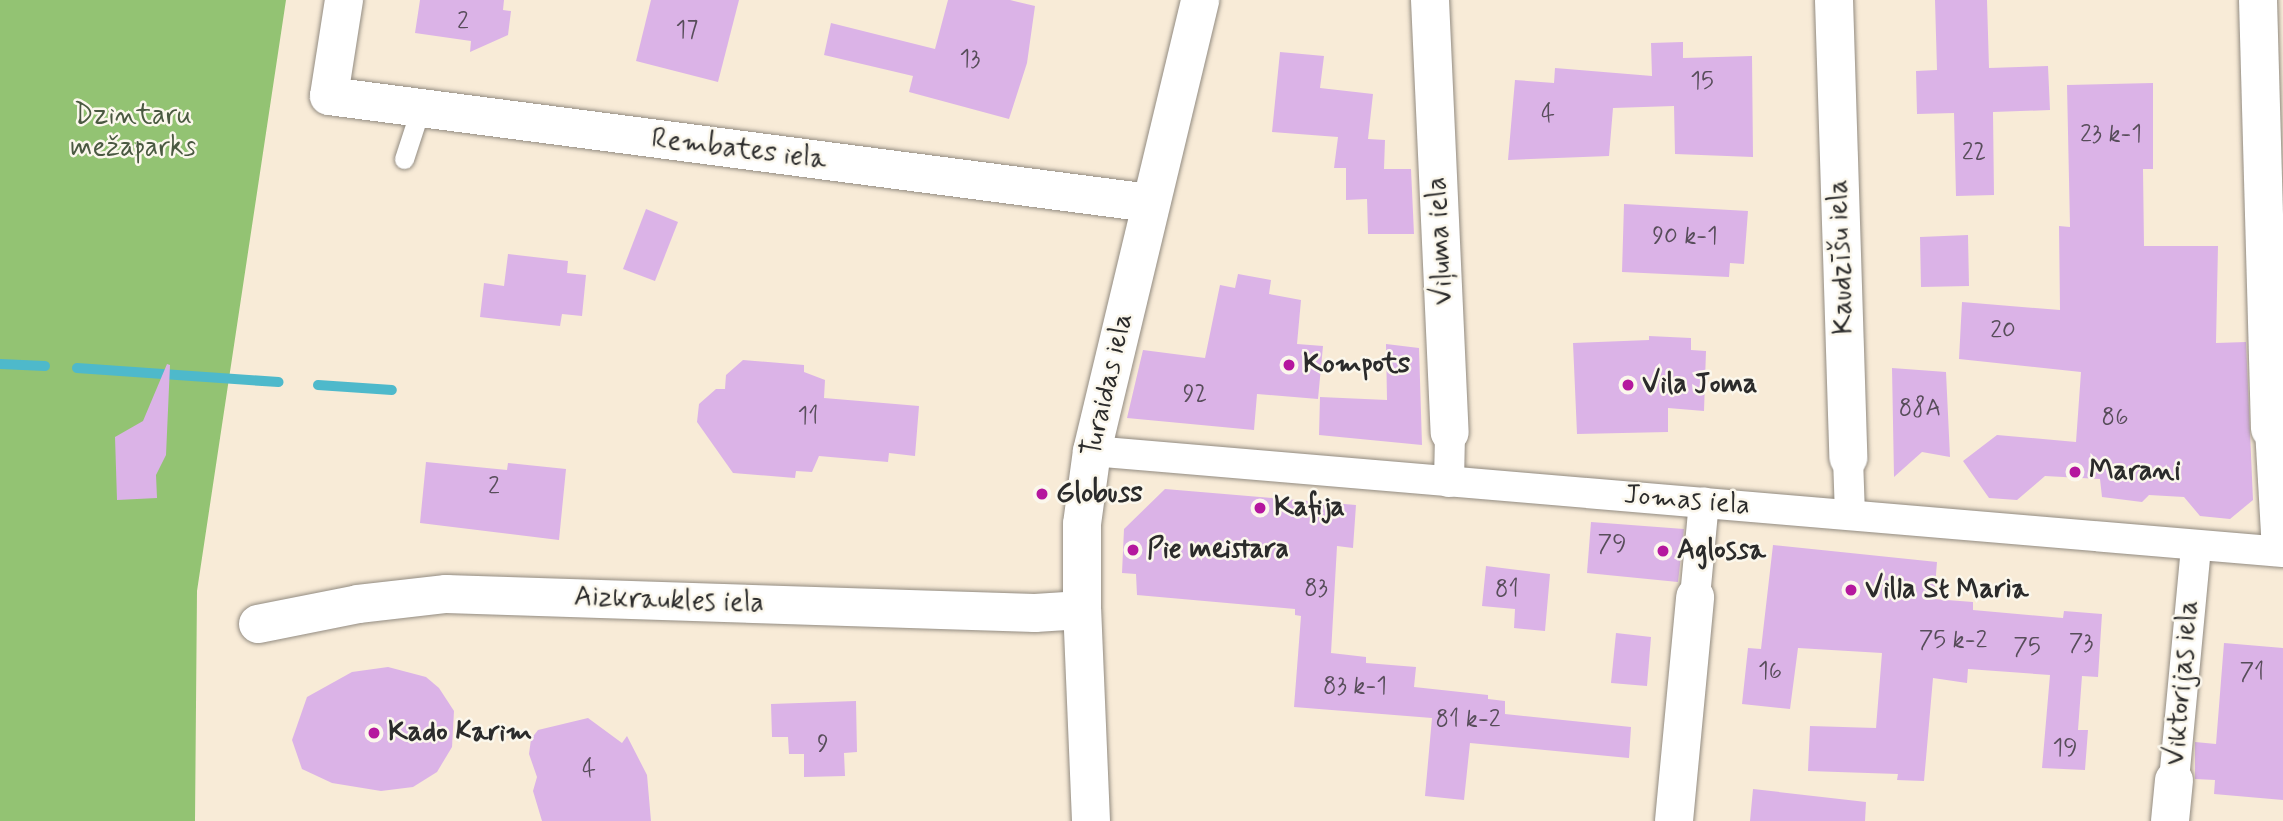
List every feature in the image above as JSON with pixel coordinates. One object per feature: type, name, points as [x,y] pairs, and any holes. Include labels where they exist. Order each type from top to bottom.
[{"type":"street","name":"Rembates iela","points":[[344,0],[329,96],[420,110],[1150,203]]},
{"type":"street","name":"Turaidas iela","points":[[1091,821],[1082,610],[1083,524],[1092,451],[1200,0]]},
{"type":"street","name":"Viļuma iela","points":[[1430,0],[1450,432],[1449,482]]},
{"type":"street","name":"Kaudzīšu iela","points":[[1834,0],[1850,514]]},
{"type":"street","points":[[2258,0],[2270,429],[2280,551]]},
{"type":"street","name":"Jomas iela","points":[[1092,451],[2280,551]]},
{"type":"street","points":[[1674,821],[1704,502]]},
{"type":"street","name":"Viktorijas iela","points":[[2170,821],[2196,546]]},
{"type":"street","name":"Aizkraukles iela","points":[[258,624],[358,604],[446,594],[1035,612],[1082,610]]},
{"type":"lane","points":[[404,159],[420,110]]},
{"type":"green space","name":"Dzintaru mežaparks","points":[[0,0],[286,0],[197,591],[195,821],[0,821]]},
{"type":"building","points":[[420,0],[504,0],[503,10],[511,11],[508,35],[470,52],[471,41],[415,33]]},
{"type":"building","points":[[651,0],[739,0],[718,82],[636,61]]},
{"type":"building","points":[[948,0],[1010,0],[1035,6],[1027,63],[1009,119],[909,92],[913,76],[824,55],[831,23],[935,49]]},
{"type":"building","points":[[1935,0],[1987,0],[1989,68],[2048,66],[2050,110],[1993,112],[1994,195],[1956,196],[1954,113],[1917,114],[1916,71],[1937,70]]},
{"type":"building","points":[[1683,42],[1683,58],[1752,56],[1753,157],[1675,154],[1674,106],[1613,108],[1609,156],[1508,160],[1515,80],[1554,83],[1555,68],[1652,76],[1651,43]]},
{"type":"building","points":[[1280,52],[1324,56],[1320,88],[1373,94],[1368,139],[1385,140],[1384,169],[1411,169],[1414,234],[1368,234],[1367,199],[1346,200],[1346,168],[1334,168],[1338,137],[1272,132]]},
{"type":"building","points":[[2153,83],[2153,169],[2143,169],[2144,246],[2218,246],[2216,343],[2246,342],[2253,500],[2230,519],[2200,516],[2184,497],[2149,495],[2142,502],[2102,497],[2100,479],[2045,476],[2017,500],[1989,498],[1963,461],[1997,435],[2076,442],[2081,372],[1959,359],[1962,302],[2060,310],[2059,226],[2070,227],[2067,85]]},
{"type":"building","points":[[1624,204],[1748,211],[1744,264],[1730,263],[1729,277],[1622,272]]},
{"type":"building","points":[[646,209],[678,222],[655,281],[623,269]]},
{"type":"building","points":[[1968,235],[1969,286],[1921,287],[1920,237]]},
{"type":"building","points":[[508,254],[568,261],[567,273],[586,275],[582,316],[562,314],[560,326],[480,317],[484,283],[504,286]]},
{"type":"building","points":[[1238,274],[1271,280],[1269,294],[1301,300],[1297,344],[1323,346],[1318,399],[1257,394],[1254,430],[1127,418],[1143,350],[1205,358],[1220,285],[1235,288]]},
{"type":"building","name":"Vila Joma","points":[[1649,336],[1691,338],[1691,350],[1706,351],[1704,411],[1668,408],[1668,432],[1577,434],[1573,343],[1649,340]]},
{"type":"building","points":[[1386,344],[1419,348],[1422,445],[1319,435],[1320,397],[1387,400]]},
{"type":"building","points":[[743,360],[804,365],[804,372],[825,380],[824,398],[919,406],[915,456],[889,453],[888,462],[819,456],[812,472],[796,471],[795,478],[733,473],[697,422],[699,404],[716,389],[725,389],[726,375]]},
{"type":"building","points":[[167,364],[170,365],[166,455],[156,475],[157,498],[117,500],[115,437],[143,421]]},
{"type":"building","points":[[1892,368],[1946,372],[1950,457],[1922,452],[1894,477]]},
{"type":"building","points":[[426,462],[507,470],[508,463],[566,469],[559,540],[420,523]]},
{"type":"building","points":[[1165,489],[1356,505],[1353,548],[1337,546],[1331,653],[1366,657],[1366,663],[1416,667],[1414,687],[1488,695],[1488,699],[1505,701],[1505,714],[1631,727],[1629,758],[1470,743],[1464,800],[1425,796],[1432,718],[1294,707],[1301,616],[1295,615],[1295,609],[1137,595],[1136,574],[1122,573],[1124,529]]},
{"type":"building","points":[[1591,522],[1684,529],[1678,582],[1587,573]]},
{"type":"building","points":[[1773,545],[1937,562],[1934,599],[1973,602],[1973,610],[2063,618],[2064,611],[2102,614],[2098,677],[2082,676],[2078,730],[2088,730],[2085,770],[2042,768],[2050,675],[1968,669],[1967,683],[1933,678],[1924,781],[1897,780],[1898,774],[1808,771],[1810,726],[1876,728],[1882,653],[1798,648],[1790,709],[1742,704],[1748,648],[1761,649]]},
{"type":"building","points":[[1486,566],[1550,574],[1545,631],[1514,628],[1515,609],[1482,606]]},
{"type":"building","points":[[1616,633],[1651,637],[1647,686],[1611,683]]},
{"type":"building","points":[[2224,643],[2283,648],[2283,800],[2214,794],[2215,780],[2195,779],[2195,742],[2216,744]]},
{"type":"building","name":"Kado Karim","points":[[388,667],[426,677],[439,688],[454,711],[452,747],[437,772],[413,787],[381,791],[332,783],[302,769],[292,740],[307,697],[352,672]]},
{"type":"building","points":[[856,701],[857,752],[844,753],[845,776],[804,777],[804,754],[789,754],[788,737],[772,737],[771,704]]},
{"type":"building","name":"Kado Karim","points":[[588,718],[622,743],[627,736],[647,775],[651,821],[542,821],[533,791],[537,777],[529,754],[531,739],[538,730]]},
{"type":"building","points":[[1753,789],[1866,802],[1865,821],[1750,821]]},
{"type":"waterway","points":[[0,364],[45,366]]},
{"type":"waterway","points":[[77,368],[279,382]]},
{"type":"waterway","points":[[318,385],[392,390]]},
{"type":"place","name":"Kompots","points":[[1289,365]]},
{"type":"place","name":"Vila Joma","points":[[1628,385]]},
{"type":"place","name":"Marani","points":[[2075,472]]},
{"type":"place","name":"Globuss","points":[[1042,494]]},
{"type":"place","name":"Kafija","points":[[1260,508]]},
{"type":"place","name":"Pie meistara","points":[[1133,550]]},
{"type":"place","name":"Aglossa","points":[[1663,551]]},
{"type":"place","name":"Villa St Maria","points":[[1851,590]]},
{"type":"place","name":"Kado Karim","points":[[374,733]]}]
